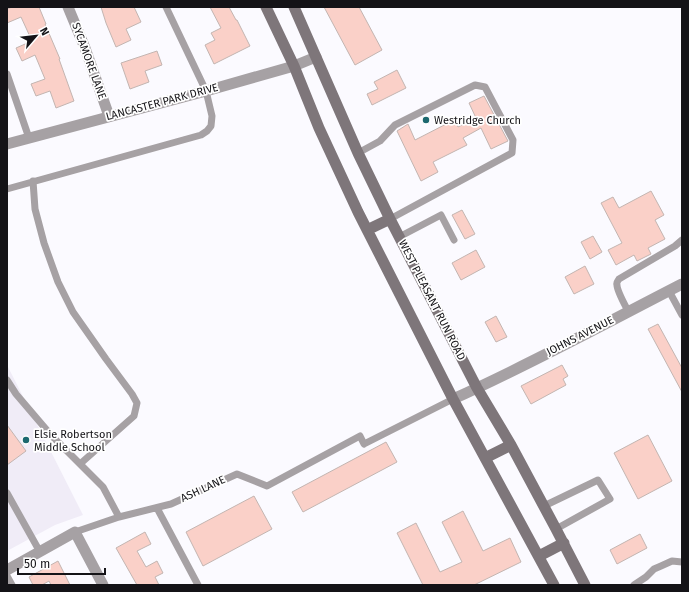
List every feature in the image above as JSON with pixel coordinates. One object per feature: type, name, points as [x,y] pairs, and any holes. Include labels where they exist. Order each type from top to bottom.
[{"type":"main road","points":[[266,7],[294,66],[318,128],[367,230],[453,399],[554,585]]},
{"type":"main road","name":"WEST PLEASANT RUN ROAD","points":[[294,7],[358,154],[399,237],[477,388],[511,445],[585,585]]},
{"type":"main road","points":[[367,230],[390,219]]},
{"type":"main road","points":[[485,458],[511,445]]},
{"type":"main road","points":[[539,556],[564,543]]},
{"type":"street","name":"SYCAMORE LANE","points":[[68,7],[85,48],[109,116]]},
{"type":"street","name":"LANCASTER PARK DRIVE","points":[[7,144],[206,91],[294,66],[316,57]]},
{"type":"street","name":"JOHNS AVENUE","points":[[477,388],[682,284]]},
{"type":"street","name":"ASH LANE","points":[[453,399],[477,388]]},
{"type":"street","name":"ASH LANE","points":[[7,570],[74,532]]},
{"type":"street","points":[[74,532],[103,585]]},
{"type":"lane","points":[[7,189],[201,135],[207,131],[211,126],[212,116],[206,91],[166,7]]},
{"type":"lane","points":[[7,74],[29,138]]},
{"type":"lane","points":[[358,154],[380,141],[396,125],[475,85],[485,87],[513,140],[512,153],[390,219]]},
{"type":"lane","points":[[33,181],[37,216],[44,243],[58,282],[73,312],[137,403],[134,416],[80,464]]},
{"type":"lane","points":[[399,237],[441,215],[454,240]]},
{"type":"lane","points":[[628,311],[616,285],[617,281],[675,246],[682,240]]},
{"type":"lane","points":[[669,291],[682,315]]},
{"type":"lane","points":[[7,380],[16,394],[50,435],[103,487],[119,518]]},
{"type":"lane","name":"ASH LANE","points":[[74,532],[171,504],[237,474],[267,486],[360,436],[364,444],[453,399]]},
{"type":"lane","points":[[544,506],[598,480],[610,499],[556,529]]},
{"type":"lane","points":[[7,493],[40,552]]},
{"type":"lane","points":[[157,508],[198,585]]},
{"type":"lane","points":[[634,585],[646,577],[654,569],[672,561],[682,562]]},
{"type":"lane","points":[[7,576],[12,585]]},
{"type":"shaded area","name":"Elsie Robertson Middle School","points":[[7,365],[83,515],[55,525],[7,551]]},
{"type":"building","points":[[12,7],[39,7],[60,59],[74,101],[56,108],[50,91],[36,96],[31,84],[45,79],[35,55],[22,61],[16,48],[32,41],[21,17],[7,23],[7,9]]},
{"type":"building","points":[[101,7],[134,7],[141,22],[126,29],[131,40],[116,47]]},
{"type":"building","points":[[210,7],[229,7],[250,46],[214,64],[205,45],[215,40],[211,33],[221,28]]},
{"type":"building","points":[[324,7],[359,7],[382,50],[355,65]]},
{"type":"building","points":[[157,51],[162,65],[145,71],[149,82],[130,89],[121,63]]},
{"type":"building","points":[[397,70],[406,88],[372,105],[367,94],[378,89],[374,82]]},
{"type":"building","points":[[484,96],[508,141],[491,149],[481,128],[463,138],[467,145],[433,162],[438,172],[421,181],[397,131],[408,124],[415,140],[454,120],[458,127],[476,118],[469,103]]},
{"type":"building","points":[[651,191],[664,215],[655,220],[665,239],[648,248],[651,254],[637,261],[634,255],[616,265],[608,250],[622,243],[601,203],[613,197],[619,208]]},
{"type":"building","points":[[462,210],[475,234],[465,239],[452,215]]},
{"type":"building","points":[[593,236],[602,252],[590,259],[581,242]]},
{"type":"building","points":[[476,250],[485,267],[461,280],[452,263]]},
{"type":"building","points":[[585,266],[594,284],[574,294],[565,277]]},
{"type":"building","points":[[496,316],[507,337],[496,342],[485,322]]},
{"type":"building","points":[[658,324],[682,368],[682,392],[648,329]]},
{"type":"building","points":[[562,365],[568,376],[563,379],[566,385],[531,404],[521,386]]},
{"type":"building","points":[[7,425],[26,451],[7,465]]},
{"type":"building","points":[[648,435],[672,481],[638,499],[614,453]]},
{"type":"building","points":[[386,442],[397,462],[303,512],[292,492]]},
{"type":"building","points":[[254,496],[272,529],[203,566],[186,532]]},
{"type":"building","points":[[463,511],[483,551],[510,538],[521,562],[474,585],[423,585],[397,533],[416,523],[440,572],[462,562],[442,522]]},
{"type":"building","points":[[145,532],[151,544],[137,551],[146,567],[157,561],[163,573],[155,577],[159,585],[137,585],[116,548]]},
{"type":"building","points":[[640,534],[647,548],[617,564],[610,550]]},
{"type":"building","points":[[58,561],[70,585],[51,585],[49,581],[42,585],[33,585],[29,577]]},
{"type":"place","name":"Westridge Church","points":[[426,120]]},
{"type":"place","name":"Elsie Robertson Middle School","points":[[26,440]]}]
